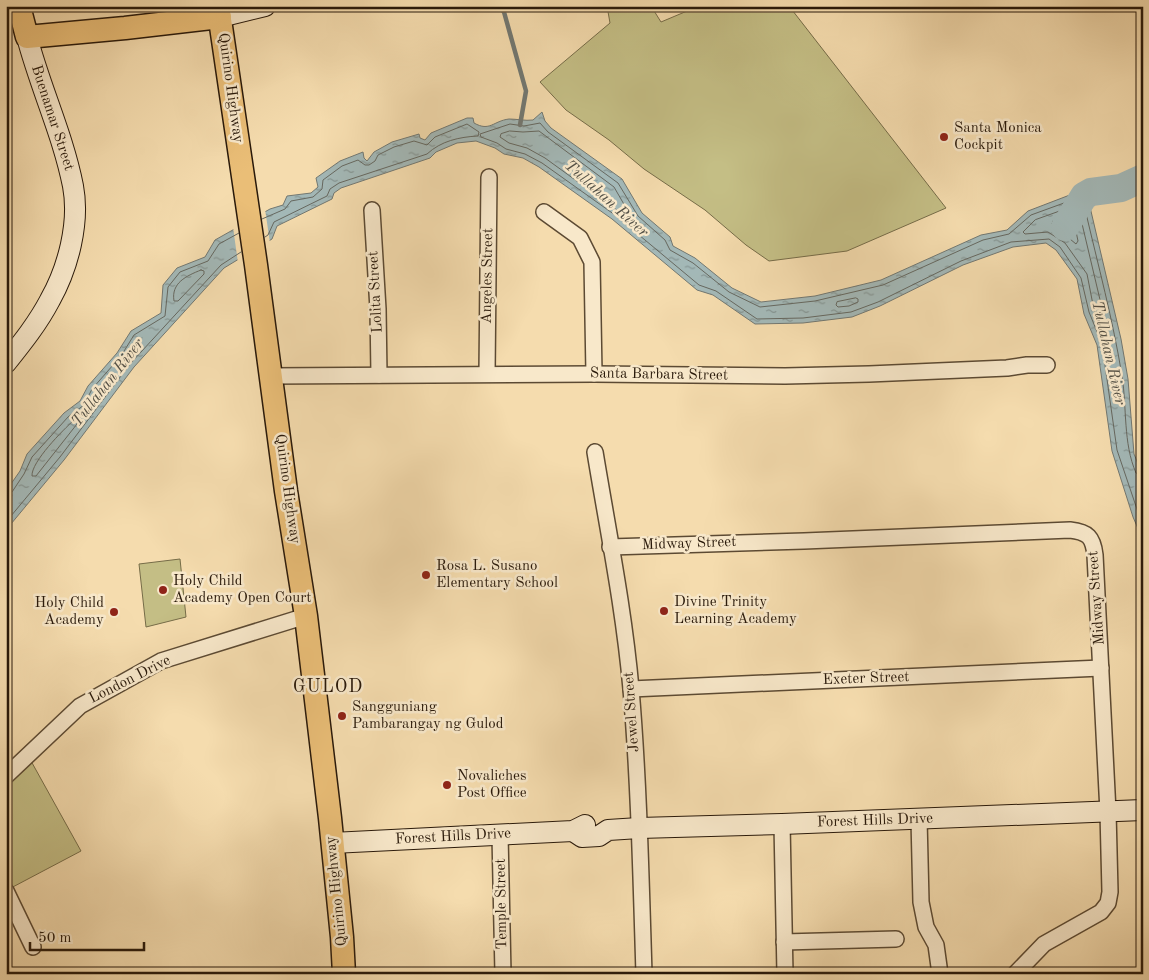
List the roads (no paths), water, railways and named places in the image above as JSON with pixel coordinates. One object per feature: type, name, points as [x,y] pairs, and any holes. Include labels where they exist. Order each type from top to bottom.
[{"type":"main road","name":"Buenamar Street","points":[[19,6],[27,36]]},
{"type":"main road","points":[[27,36],[125,28],[219,12]]},
{"type":"main road","name":"Quirino Highway","points":[[219,12],[256,265],[286,491],[306,616],[342,937],[344,974]]},
{"type":"street","points":[[219,12],[265,6]]},
{"type":"street","name":"Buenamar Street","points":[[6,363],[29,333],[50,300],[68,255],[74,214],[73,188],[67,158],[36,71],[27,36]]},
{"type":"street","name":"Angeles Street","points":[[487,374],[489,177]]},
{"type":"street","name":"Lolita Street","points":[[372,210],[378,309],[379,375]]},
{"type":"street","points":[[544,212],[580,238],[592,262],[594,374]]},
{"type":"street","name":"Santa Barbara Street","points":[[271,376],[487,374],[785,376],[1047,365]]},
{"type":"street","name":"Jewel Street","points":[[594,452],[626,641],[631,689],[639,828],[644,974]]},
{"type":"street","name":"Midway Street","points":[[610,546],[1065,530],[1082,531],[1090,537],[1095,554],[1101,668],[1111,878],[1108,903],[1093,918],[1044,944],[1015,974]]},
{"type":"street","name":"London Drive","points":[[6,776],[80,706],[161,661],[306,616]]},
{"type":"street","name":"Exeter Street","points":[[631,689],[1101,668]]},
{"type":"street","name":"Forest Hills Drive","points":[[332,843],[573,831],[582,837],[599,836],[608,830],[639,828],[1143,810]]},
{"type":"street","points":[[919,819],[920,902],[926,927],[936,945],[940,974]]},
{"type":"street","points":[[782,824],[785,974]]},
{"type":"street","name":"Temple Street","points":[[500,835],[503,974]]},
{"type":"street","points":[[8,896],[33,947]]},
{"type":"street","points":[[784,942],[896,939]]},
{"type":"water","points":[[542,112],[545,121],[551,128],[622,179],[642,213],[670,237],[673,246],[695,258],[732,288],[761,302],[815,296],[881,280],[981,235],[1007,230],[1028,211],[1075,193],[1084,196],[1090,207],[1121,339],[1128,379],[1134,454],[1143,476],[1143,540],[1133,517],[1112,451],[1097,345],[1084,314],[1077,279],[1056,250],[1046,243],[1013,247],[963,265],[880,306],[852,317],[803,323],[755,324],[713,295],[697,290],[612,219],[539,167],[523,158],[504,154],[495,148],[476,141],[457,143],[436,152],[430,158],[341,188],[334,193],[332,199],[277,226],[272,239],[224,268],[134,367],[64,460],[6,530],[6,491],[20,471],[27,454],[64,413],[80,401],[88,386],[117,353],[131,331],[161,313],[163,285],[177,268],[205,257],[215,240],[270,209],[283,205],[287,196],[311,193],[318,187],[316,178],[340,161],[363,152],[364,158],[367,161],[374,152],[392,142],[419,134],[420,138],[425,140],[431,133],[467,118],[473,118],[474,123],[479,125],[488,126],[509,119],[533,120]]},
{"type":"waterway","points":[[499,6],[504,12],[526,91],[520,125]]},
{"type":"waterway","name":"Tullahan River","points":[[1065,227],[1084,196],[1091,192],[1121,188],[1143,178]]},
{"type":"place","name":"Santa Monica Cockpit","points":[[944,137]]},
{"type":"place","name":"Rosa L. Susano Elementary School","points":[[426,575]]},
{"type":"place","name":"Holy Child Academy Open Court","points":[[163,590]]},
{"type":"place","name":"Divine Trinity Learning Academy","points":[[664,611]]},
{"type":"place","name":"Holy Child Academy","points":[[114,612]]},
{"type":"place","name":"Sangguniang Pambarangay ng Gulod","points":[[342,716]]},
{"type":"place","name":"Novaliches Post Office","points":[[447,785]]},
{"type":"district","name":"GULOD","points":[[328,687]]}]
